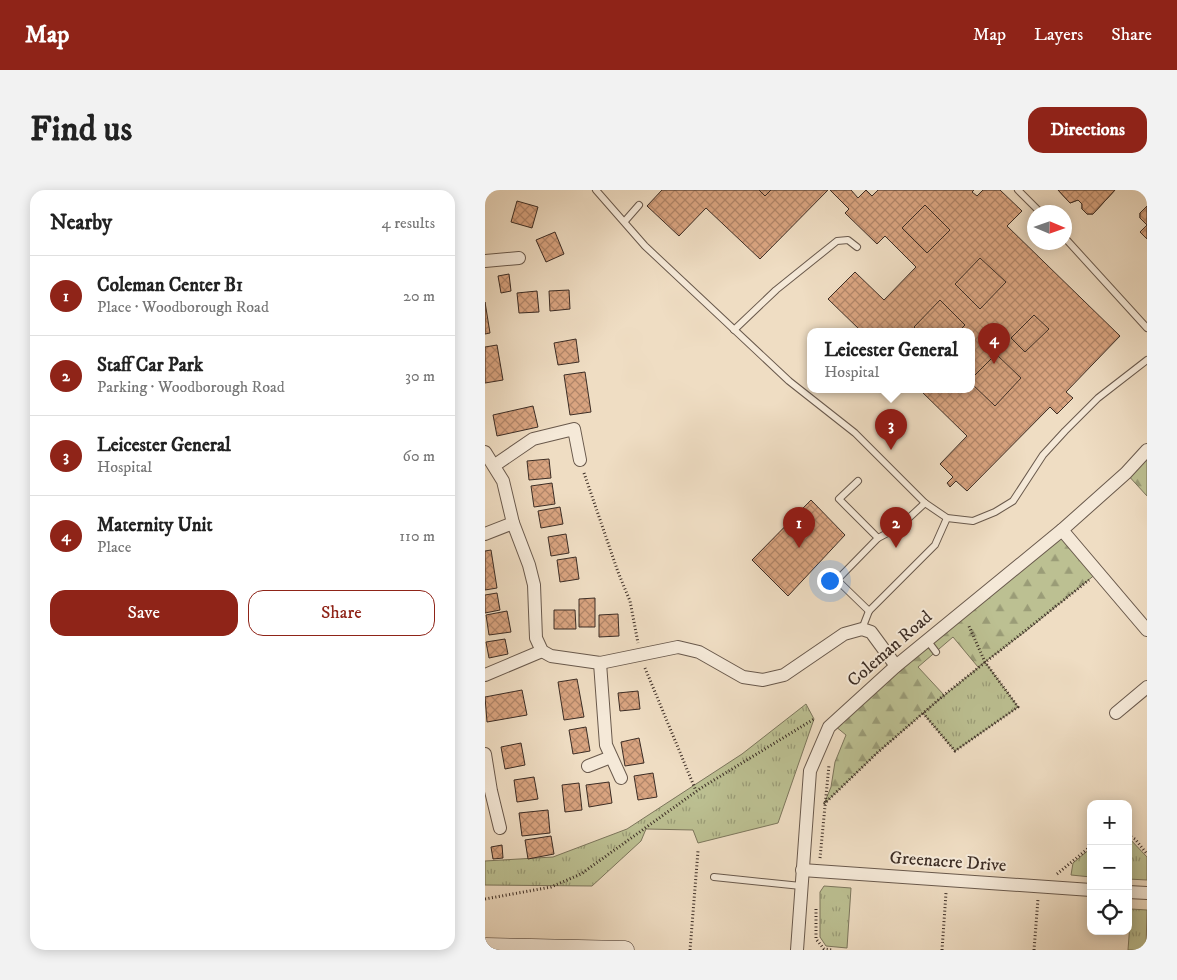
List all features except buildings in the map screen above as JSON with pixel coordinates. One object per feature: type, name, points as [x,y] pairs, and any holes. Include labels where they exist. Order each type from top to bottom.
[{"type":"street","points":[[485,261],[519,258]]},
{"type":"street","points":[[495,465],[533,439],[574,429],[580,460]]},
{"type":"street","name":"Coleman Road","points":[[797,950],[810,770],[829,727],[896,666],[962,610],[1062,530],[1126,473],[1147,450]]},
{"type":"street","points":[[485,452],[495,465],[503,481],[513,523],[534,585],[536,638],[542,651],[551,656],[600,663],[640,656],[667,648],[689,649],[708,656],[734,673],[763,680],[785,675],[844,634],[862,629],[871,632],[896,666]]},
{"type":"street","points":[[485,534],[513,523]]},
{"type":"street","points":[[1062,530],[1147,630]]},
{"type":"street","points":[[485,675],[542,651]]},
{"type":"street","points":[[600,663],[602,714],[606,745],[621,778]]},
{"type":"street","points":[[1116,714],[1147,687]]},
{"type":"street","points":[[485,754],[488,792],[500,828]]},
{"type":"street","points":[[588,766],[611,757]]},
{"type":"street","name":"Greenacre Drive","points":[[802,870],[1087,890]]},
{"type":"street","points":[[1132,892],[1147,894]]},
{"type":"street","points":[[485,947],[625,950]]},
{"type":"lane","points":[[596,190],[645,246],[789,381],[855,433],[925,503],[947,518],[973,521],[995,512],[1013,501],[1043,455],[1065,431],[1098,398],[1147,360]]},
{"type":"lane","points":[[1018,190],[1033,205]]},
{"type":"lane","points":[[625,221],[639,205]]},
{"type":"lane","points":[[735,330],[776,290],[837,241],[848,240],[857,247]]},
{"type":"lane","points":[[1072,246],[1147,328]]},
{"type":"lane","points":[[858,481],[839,499],[878,538]]},
{"type":"lane","points":[[869,611],[837,580],[878,538],[899,527],[925,503]]},
{"type":"lane","points":[[862,629],[869,611],[935,545],[947,518]]},
{"type":"lane","points":[[927,640],[936,652]]},
{"type":"lane","points":[[714,877],[801,886]]},
{"type":"path","points":[[580,460],[618,572],[630,601],[640,656],[696,791]]},
{"type":"path","points":[[824,804],[923,713],[1097,573]]},
{"type":"path","points":[[923,713],[955,751],[1018,707],[985,662],[962,610]]},
{"type":"path","points":[[485,899],[551,887],[581,874],[696,791],[821,713]]},
{"type":"path","points":[[814,719],[829,727]]},
{"type":"path","points":[[820,871],[824,804],[829,762]]},
{"type":"path","points":[[1132,837],[1147,854]]},
{"type":"path","points":[[690,950],[698,851]]},
{"type":"path","points":[[942,950],[947,880]]},
{"type":"path","points":[[816,901],[815,939],[824,949],[832,950]]},
{"type":"green space","points":[[1147,450],[1147,496],[1126,473]]},
{"type":"green space","points":[[1062,530],[1097,573],[1026,631],[978,667],[953,637],[918,667],[944,695],[877,753],[824,804],[831,787],[835,762],[846,735],[835,726]]},
{"type":"green space","points":[[985,662],[1018,707],[955,751],[923,713]]},
{"type":"green space","points":[[806,704],[814,719],[778,823],[698,843],[693,830],[646,829],[641,841],[592,886],[485,885],[485,861],[553,857],[627,829],[742,754]]},
{"type":"green space","points":[[1132,841],[1147,857],[1147,880],[1132,879]]},
{"type":"green space","points":[[1087,851],[1087,877],[1071,875],[1073,863]]},
{"type":"green space","points":[[824,886],[851,888],[847,948],[826,946],[820,937],[820,892]]},
{"type":"green space","points":[[1132,909],[1147,910],[1146,950],[1128,950],[1129,935],[1132,935]]},
{"type":"place","name":"Maternity Unit","points":[[994,364]]},
{"type":"place","name":"Leicester General","points":[[891,450]]},
{"type":"place","name":"Coleman Center B1","points":[[799,548]]},
{"type":"place","name":"Staff Car Park","points":[[896,548]]}]
